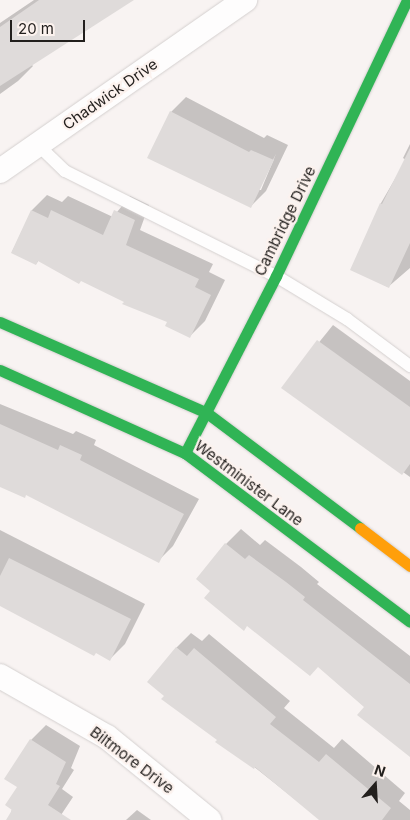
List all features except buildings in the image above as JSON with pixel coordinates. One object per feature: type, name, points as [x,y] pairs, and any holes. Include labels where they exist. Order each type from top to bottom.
[{"type":"street","name":"Chadwick Drive","points":[[0,171],[245,0]]},
{"type":"street","name":"Cambridge Drive","points":[[185,452],[207,413],[276,276],[407,0]]},
{"type":"street","name":"Westminister Lane","points":[[0,322],[207,413],[410,566]]},
{"type":"street","name":"Westminister Lane","points":[[0,370],[185,452],[410,622]]},
{"type":"street","name":"Biltmore Drive","points":[[0,676],[107,737],[209,820]]},
{"type":"lane","points":[[37,144],[65,171],[276,276],[348,319],[409,363]]},
{"type":"traffic: fast","points":[[185,453],[276,276],[407,0]]},
{"type":"traffic: fast","points":[[0,322],[207,413],[360,528]]},
{"type":"traffic: fast","points":[[0,370],[185,453],[410,622]]},
{"type":"traffic: slow","points":[[360,528],[410,566]]}]
